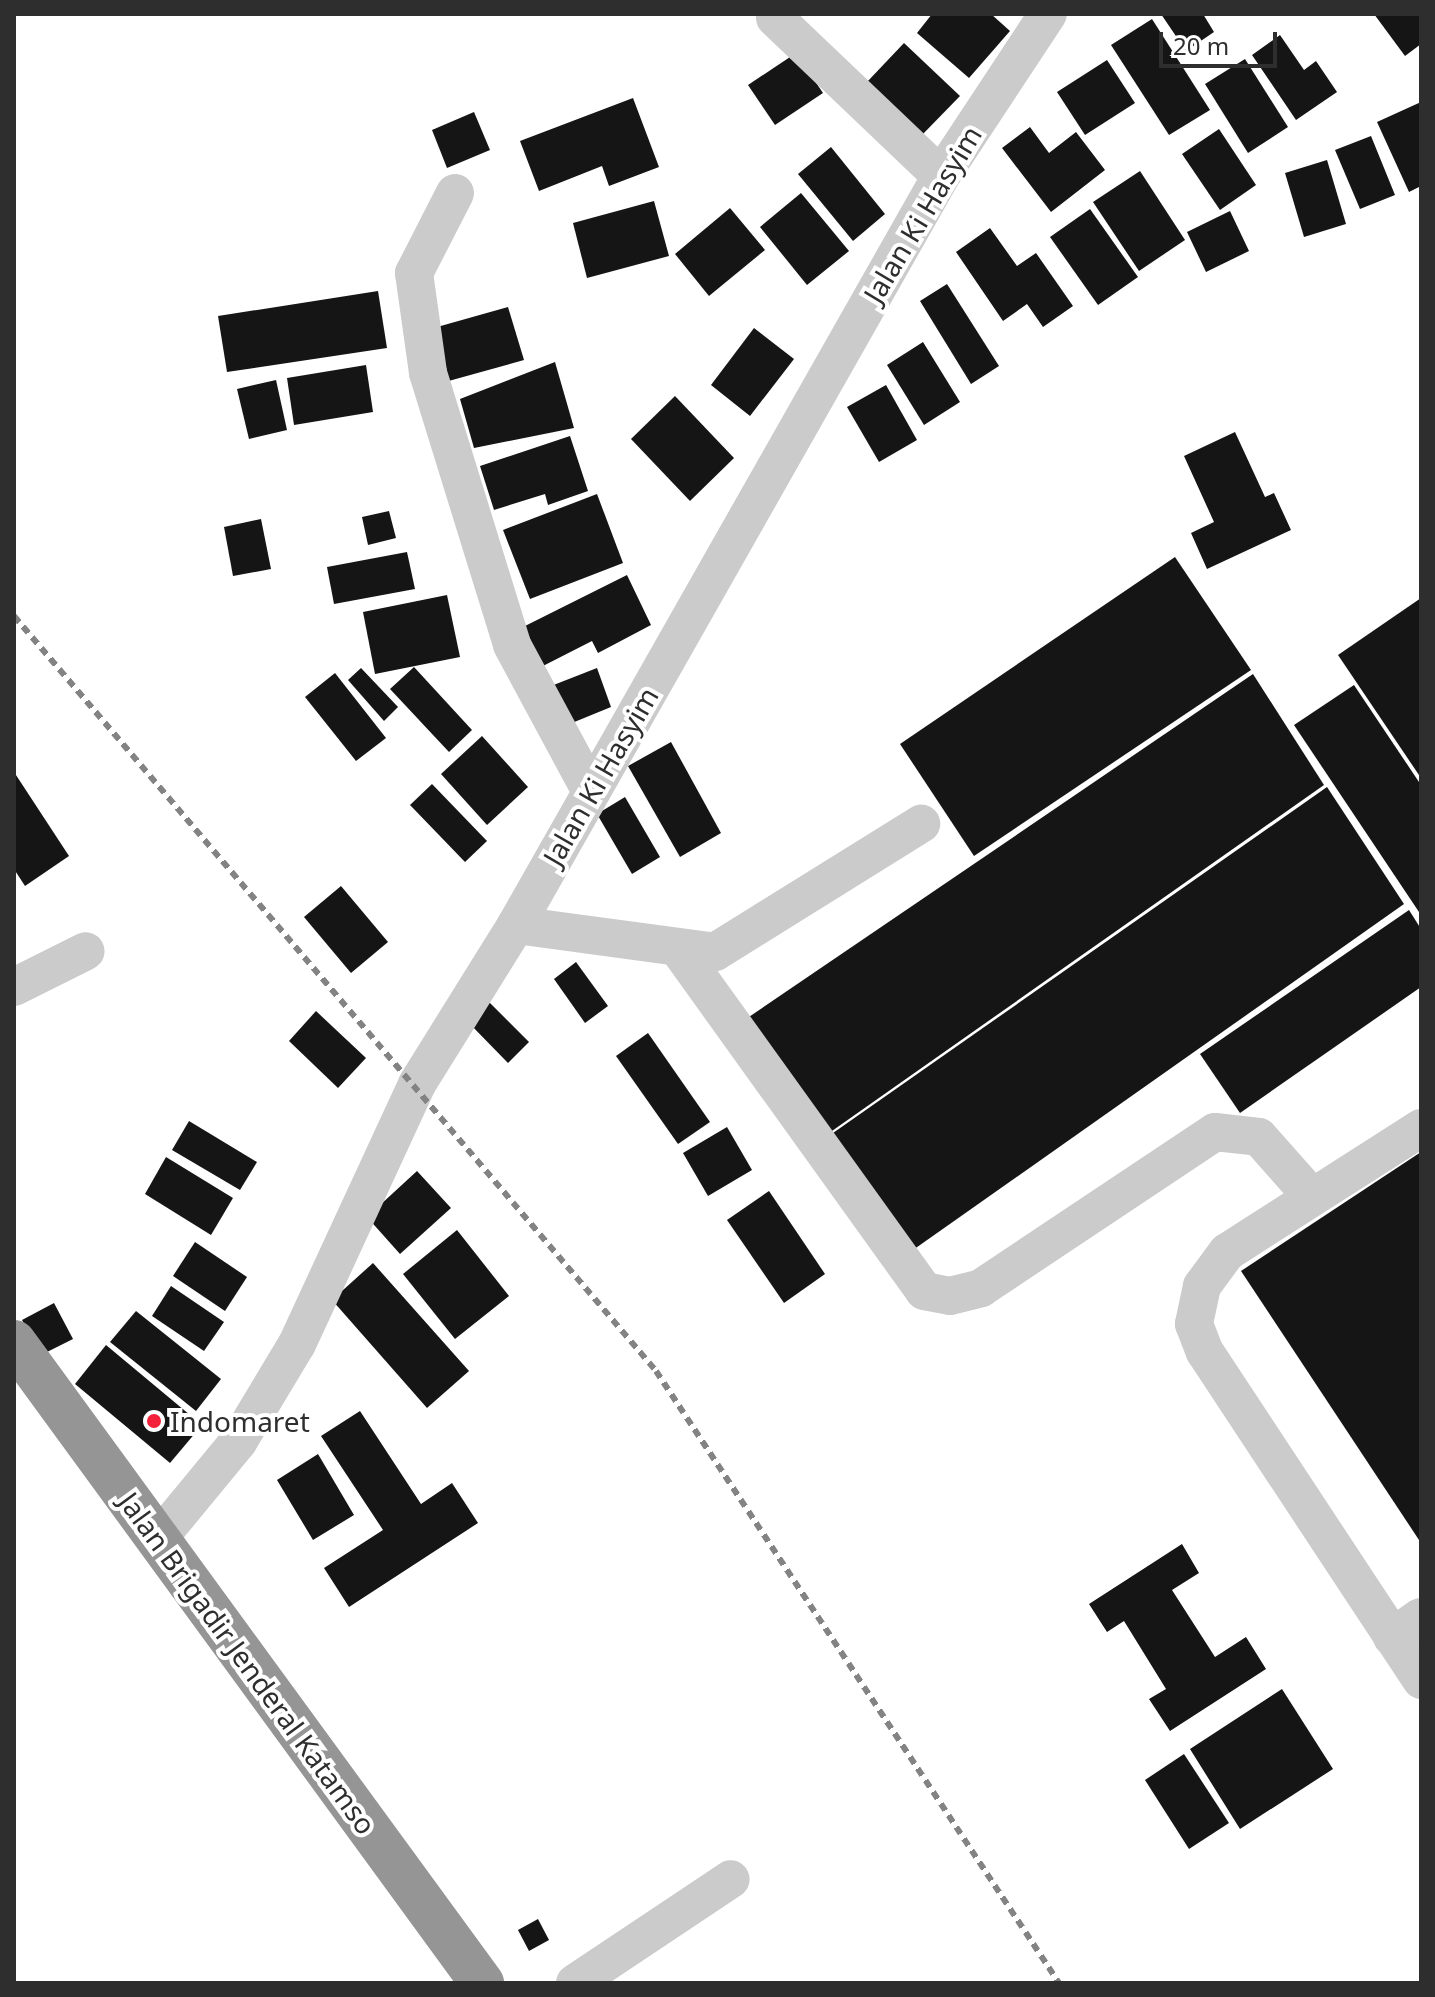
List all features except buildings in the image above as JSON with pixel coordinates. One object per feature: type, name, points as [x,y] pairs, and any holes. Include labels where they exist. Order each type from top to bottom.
[{"type":"highway","name":"Jalan Brigadir Jenderal Katamso","points":[[14,1342],[482,1983]]},
{"type":"street","name":"Jalan Ki Hasyim","points":[[158,1539],[238,1442],[297,1344],[417,1084],[516,925],[941,176],[1048,14]]},
{"type":"street","points":[[775,18],[941,176]]},
{"type":"street","points":[[455,193],[414,273],[428,373],[512,645],[591,792]]},
{"type":"street","points":[[516,925],[677,947],[734,947],[921,824]]},
{"type":"street","points":[[677,947],[924,1291],[950,1296],[981,1288],[1215,1132],[1259,1137],[1312,1197]]},
{"type":"street","points":[[14,987],[86,951]]},
{"type":"street","points":[[1421,1128],[1227,1252],[1202,1286],[1194,1324],[1205,1352],[1407,1627],[1421,1680]]},
{"type":"street","points":[[575,1983],[731,1879]]},
{"type":"railway","points":[[14,616],[656,1371],[1059,1983]]},
{"type":"place","name":"Indomaret","points":[[154,1421]]}]
